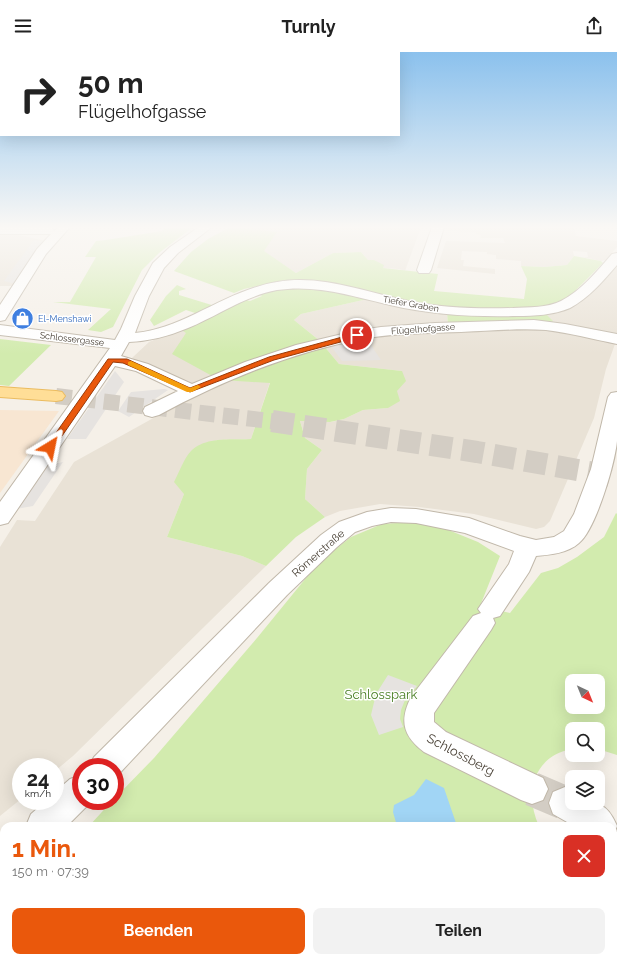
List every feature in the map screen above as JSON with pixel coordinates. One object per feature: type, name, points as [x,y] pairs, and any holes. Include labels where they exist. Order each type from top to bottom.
[{"type":"main road","points":[[0,392],[56,396]]},
{"type":"street","points":[[0,317],[31,269]]},
{"type":"street","points":[[0,518],[130,329],[142,296],[156,269]]},
{"type":"street","name":"Tiefer Graben","points":[[118,348],[140,338],[153,336],[178,327],[251,292],[290,285],[303,284],[340,288],[409,305],[452,310],[504,313],[550,309],[562,306],[576,298],[606,269]]},
{"type":"street","name":"Flügelhofgasse","points":[[152,411],[190,390],[238,370],[294,351],[339,339],[384,332],[425,328],[534,325],[617,339]]},
{"type":"street","name":"Schlossergasse","points":[[0,330],[118,348]]},
{"type":"street","points":[[118,348],[124,361],[190,390]]},
{"type":"street","name":"Römerstraße","points":[[115,758],[278,589],[347,527],[367,519],[391,515],[416,516],[469,526],[528,546],[547,547],[562,544],[572,537],[579,527],[601,469],[617,397]]},
{"type":"street","name":"Schlossberg","points":[[528,546],[520,566],[421,706],[417,720],[422,733],[435,742],[532,789]]},
{"type":"street","points":[[47,822],[72,799]]},
{"type":"street","points":[[578,810],[589,816],[596,822]]},
{"type":"shaded area","points":[[0,269],[26,269],[14,286],[0,286]]},
{"type":"shaded area","points":[[12,269],[25,269],[15,284],[4,281]]},
{"type":"shaded area","points":[[291,269],[303,269],[296,273]]},
{"type":"shaded area","points":[[451,269],[495,269],[495,274]]},
{"type":"shaded area","points":[[614,269],[617,269],[617,337],[550,325],[544,312],[569,308],[580,303]]},
{"type":"shaded area","points":[[372,298],[447,312],[448,325],[320,341],[294,320],[301,314]]},
{"type":"shaded area","points":[[545,327],[615,344],[606,369],[594,418],[550,521],[544,527],[536,529],[474,514],[380,504],[340,511],[325,517],[305,499],[307,469],[322,450],[305,438],[300,421],[331,422],[344,419],[363,410],[388,408],[397,391],[402,371],[339,364],[324,346],[374,335]]},
{"type":"shaded area","points":[[180,329],[186,332],[214,377],[206,382],[189,385],[132,358],[149,342]]},
{"type":"shaded area","points":[[360,338],[364,346],[371,345],[381,360],[342,361],[330,345]]},
{"type":"shaded area","points":[[115,371],[124,382],[86,439],[67,439]]},
{"type":"shaded area","points":[[222,380],[270,382],[251,439],[216,440],[184,494],[167,537],[242,556],[266,566],[64,764],[64,758],[12,758],[12,806],[0,816],[0,547],[17,520],[35,521],[74,462]]},
{"type":"shaded area","points":[[164,389],[168,390],[129,417],[118,411],[131,392]]},
{"type":"shaded area","points":[[0,410],[59,411],[0,493]]},
{"type":"shaded area","points":[[63,462],[33,506],[16,509],[45,466]]},
{"type":"shaded area","points":[[388,675],[417,686],[405,700],[401,710],[400,719],[403,727],[379,735],[371,715],[376,694]]},
{"type":"green space","points":[[89,269],[143,269],[113,327],[101,332],[88,330],[111,309],[53,302],[70,302]]},
{"type":"green space","points":[[175,269],[291,269],[296,273],[303,269],[396,269],[438,274],[434,291],[524,299],[527,279],[523,269],[597,269],[570,296],[555,304],[543,307],[489,310],[452,307],[392,298],[358,288],[284,280],[244,289],[234,293],[174,271]]},
{"type":"green space","points":[[177,285],[186,289],[179,291],[179,295],[215,306],[198,314],[186,310],[154,326],[150,320],[166,296]]},
{"type":"green space","points":[[301,286],[372,298],[301,314],[294,320],[320,341],[214,377],[172,354],[186,333],[180,329],[243,299],[250,301],[262,296],[256,293]]},
{"type":"green space","points":[[447,312],[544,312],[553,321],[550,325],[448,325]]},
{"type":"green space","points":[[0,339],[51,345],[9,386],[0,385]]},
{"type":"green space","points":[[324,346],[339,364],[402,371],[406,381],[397,391],[400,401],[388,408],[363,410],[344,419],[330,422],[300,421],[305,438],[322,450],[307,469],[305,499],[325,517],[296,537],[266,566],[242,556],[167,537],[184,494],[174,482],[188,454],[197,446],[212,441],[251,439],[270,383],[222,380]]},
{"type":"green space","name":"Schlosspark","points":[[616,513],[617,514],[617,755],[605,751],[605,722],[565,722],[565,751],[548,759],[540,768],[535,778],[532,801],[538,822],[93,822],[104,810],[124,810],[124,789],[154,758],[257,638],[319,562],[351,537],[382,524],[411,522],[441,527],[478,542],[500,556],[480,606],[510,613],[541,573],[558,568],[577,557],[604,537]]},
{"type":"water","points":[[426,779],[444,788],[456,822],[396,822],[393,812],[394,805],[414,795]]},
{"type":"tunnel","points":[[56,396],[277,422]]},
{"type":"tunnel","points":[[272,421],[277,422]]},
{"type":"tunnel","points":[[277,422],[477,452],[617,477]]},
{"type":"tunnel","points":[[532,789],[565,803]]},
{"type":"slow traffic","points":[[131,363],[190,390],[198,387]]},
{"type":"place","name":"El-Menshawi","points":[[22,319]]},
{"type":"route","points":[[50,447],[111,360],[124,361],[190,390],[271,358],[357,335]]}]
